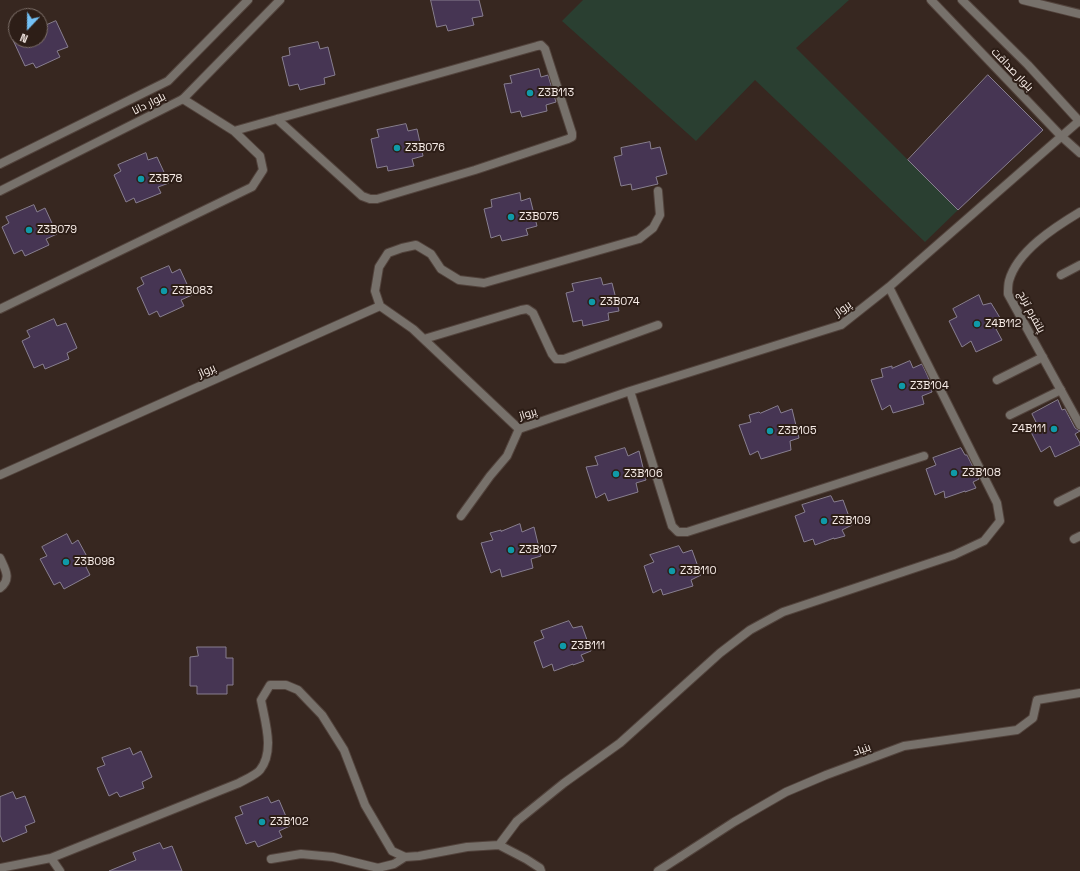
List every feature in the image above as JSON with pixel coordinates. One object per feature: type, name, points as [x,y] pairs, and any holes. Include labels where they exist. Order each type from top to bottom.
[{"type":"street","name":"بلوار دانا","points":[[0,164],[168,81],[248,0]]},
{"type":"street","name":"بلوار دانا","points":[[0,191],[183,99],[280,0]]},
{"type":"street","name":"بلوار صداقت","points":[[931,0],[1061,136],[1080,153]]},
{"type":"street","name":"بلوار صداقت","points":[[962,0],[1028,65],[1080,122]]},
{"type":"street","points":[[1023,0],[1080,14]]},
{"type":"street","points":[[234,131],[541,45],[545,49],[572,137],[475,170],[377,199],[370,199],[362,196],[277,119]]},
{"type":"street","points":[[0,309],[252,187],[263,170],[260,156],[234,131],[183,99]]},
{"type":"street","name":"پرواز","points":[[0,475],[380,306],[413,329],[519,429],[630,391],[841,325],[889,287],[1061,136],[1080,122]]},
{"type":"street","points":[[380,306],[375,291],[379,267],[388,253],[416,245],[431,254],[441,269],[460,280],[484,283],[639,239],[653,228],[660,215],[658,191]]},
{"type":"street","name":"پلتفرم ترنج","points":[[1080,212],[1043,237],[1026,253],[1017,263],[1008,282],[1008,294],[1080,425]]},
{"type":"street","points":[[1061,275],[1080,265]]},
{"type":"street","points":[[499,845],[517,821],[564,783],[620,744],[720,653],[750,630],[783,612],[954,556],[984,541],[1000,521],[997,503],[889,287]]},
{"type":"street","points":[[424,339],[527,309],[533,313],[552,354],[556,359],[564,359],[658,325]]},
{"type":"street","points":[[997,380],[1043,357]]},
{"type":"street","points":[[1010,415],[1061,390]]},
{"type":"street","points":[[630,391],[672,526],[678,532],[687,532],[924,456]]},
{"type":"street","points":[[461,516],[490,476],[507,456],[519,429]]},
{"type":"street","points":[[1058,502],[1080,491]]},
{"type":"street","points":[[0,558],[6,570],[7,577],[5,583],[0,588]]},
{"type":"street","points":[[0,868],[51,858],[239,783],[259,771],[267,756],[267,734],[261,700],[270,685],[286,685],[298,690],[322,715],[344,750],[365,805],[392,851],[405,857]]},
{"type":"street","name":"بنیاد","points":[[658,871],[734,822],[786,792],[826,775],[904,746],[1017,730],[1033,718],[1037,700],[1080,693]]},
{"type":"street","points":[[271,859],[301,854],[333,857],[378,868],[394,864],[405,857],[419,856],[467,847],[499,845],[526,859],[540,868],[541,871]]},
{"type":"street","points":[[51,858],[60,871]]},
{"type":"green space","points":[[583,0],[849,0],[796,48],[958,210],[925,242],[755,80],[696,141],[562,21]]},
{"type":"building","points":[[431,0],[479,0],[483,16],[472,18],[474,25],[448,31],[446,25],[437,27]]},
{"type":"building","points":[[56,21],[68,47],[57,51],[60,57],[36,68],[33,63],[25,66],[17,48],[48,48],[48,24]]},
{"type":"building","points":[[318,42],[320,49],[328,47],[335,75],[324,78],[325,84],[300,90],[298,84],[289,86],[282,57],[290,55],[289,48]]},
{"type":"building","name":"Z3B113","points":[[539,69],[541,77],[548,75],[556,102],[546,105],[547,111],[522,117],[520,111],[511,113],[504,84],[512,83],[510,76]]},
{"type":"building","points":[[988,75],[1043,130],[958,210],[908,160]]},
{"type":"building","name":"Z3B076","points":[[406,124],[408,131],[417,129],[423,156],[412,159],[414,166],[388,171],[387,166],[377,168],[371,139],[379,137],[377,130]]},
{"type":"building","points":[[650,142],[651,149],[660,147],[667,174],[656,177],[658,184],[632,190],[631,184],[621,186],[614,157],[622,155],[621,148]]},
{"type":"building","name":"Z3B78","points":[[146,153],[148,160],[157,157],[169,183],[158,187],[161,193],[136,203],[134,198],[126,202],[114,175],[121,171],[118,165]]},
{"type":"building","name":"Z3B075","points":[[520,193],[521,201],[530,198],[537,226],[526,229],[528,235],[502,241],[500,235],[491,238],[484,209],[492,207],[491,200]]},
{"type":"building","name":"Z3B079","points":[[34,205],[37,212],[45,208],[57,234],[46,239],[49,245],[25,256],[22,250],[14,254],[2,227],[9,223],[6,217]]},
{"type":"building","name":"Z3B083","points":[[169,266],[172,273],[180,269],[192,295],[181,300],[184,306],[160,317],[157,311],[149,315],[137,288],[144,284],[141,278]]},
{"type":"building","name":"Z3B074","points":[[601,278],[603,285],[612,283],[619,311],[608,313],[609,320],[583,326],[582,320],[573,322],[566,293],[574,291],[572,284]]},
{"type":"building","name":"Z4B112","points":[[979,295],[983,305],[991,303],[1005,326],[996,329],[1002,340],[976,352],[971,341],[962,347],[949,321],[957,317],[953,309]]},
{"type":"building","points":[[54,319],[57,326],[66,323],[77,348],[67,353],[69,359],[45,369],[43,364],[34,368],[22,341],[30,337],[27,331]]},
{"type":"building","name":"Z3B104","points":[[910,361],[913,368],[922,364],[928,377],[932,392],[922,396],[924,404],[893,413],[890,405],[882,410],[871,380],[883,377],[881,369],[892,366],[892,368]]},
{"type":"building","name":"Z4B111","points":[[1058,400],[1062,410],[1065,409],[1075,428],[1080,431],[1075,434],[1080,445],[1055,457],[1050,446],[1041,452],[1028,426],[1036,422],[1032,414]]},
{"type":"building","name":"Z3B105","points":[[778,406],[781,413],[792,409],[799,438],[790,441],[791,450],[761,459],[758,451],[750,455],[739,425],[751,422],[749,415],[760,413]]},
{"type":"building","name":"Z3B106","points":[[625,448],[628,456],[639,451],[646,480],[636,483],[638,492],[608,501],[605,493],[596,498],[586,467],[598,465],[595,457]]},
{"type":"building","name":"Z3B108","points":[[961,448],[965,455],[967,455],[979,479],[973,482],[976,488],[945,498],[944,491],[935,495],[926,469],[936,465],[933,458]]},
{"type":"building","name":"Z3B109","points":[[831,496],[834,502],[843,500],[852,525],[842,530],[845,536],[834,538],[815,545],[813,539],[804,542],[795,516],[805,512],[802,505]]},
{"type":"building","name":"Z3B107","points":[[520,524],[522,532],[534,527],[541,556],[531,559],[533,568],[502,577],[500,569],[491,573],[481,543],[493,540],[490,533],[501,531]]},
{"type":"building","name":"Z3B098","points":[[67,534],[72,544],[78,540],[91,564],[86,567],[90,575],[64,589],[60,582],[54,585],[40,559],[47,556],[42,547]]},
{"type":"building","name":"Z3B110","points":[[679,546],[683,553],[692,550],[701,575],[691,580],[693,586],[663,595],[661,589],[653,593],[644,566],[654,562],[650,555]]},
{"type":"building","name":"Z3B111","points":[[569,621],[573,628],[582,626],[591,651],[581,655],[584,661],[573,665],[554,671],[552,664],[543,668],[534,642],[544,638],[541,631]]},
{"type":"building","points":[[197,647],[226,647],[226,658],[233,658],[233,685],[227,685],[227,694],[197,694],[197,686],[190,686],[190,657],[198,656]]},
{"type":"building","points":[[130,748],[133,755],[141,751],[152,777],[142,782],[144,788],[120,797],[117,792],[109,796],[97,768],[105,765],[102,758]]},
{"type":"building","points":[[13,792],[16,799],[25,796],[35,822],[25,826],[27,832],[3,842],[0,835],[0,797]]},
{"type":"building","name":"Z3B102","points":[[268,797],[271,803],[279,800],[290,826],[279,831],[282,837],[258,847],[255,841],[246,844],[235,817],[243,814],[240,807]]},
{"type":"building","points":[[160,843],[163,849],[172,846],[182,871],[109,871],[136,860],[133,853]]},
{"type":"place","name":"Z3B113","points":[[530,93]]},
{"type":"place","name":"Z3B076","points":[[397,148]]},
{"type":"place","name":"Z3B78","points":[[141,179]]},
{"type":"place","name":"Z3B075","points":[[511,217]]},
{"type":"place","name":"Z3B079","points":[[29,230]]},
{"type":"place","name":"Z3B083","points":[[164,291]]},
{"type":"place","name":"Z3B074","points":[[592,302]]},
{"type":"place","name":"Z4B112","points":[[977,324]]},
{"type":"place","name":"Z3B104","points":[[902,386]]},
{"type":"place","name":"Z4B111","points":[[1054,429]]},
{"type":"place","name":"Z3B105","points":[[770,431]]},
{"type":"place","name":"Z3B108","points":[[954,473]]},
{"type":"place","name":"Z3B106","points":[[616,474]]},
{"type":"place","name":"Z3B109","points":[[824,521]]},
{"type":"place","name":"Z3B107","points":[[511,550]]},
{"type":"place","name":"Z3B098","points":[[66,562]]},
{"type":"place","name":"Z3B110","points":[[672,571]]},
{"type":"place","name":"Z3B111","points":[[563,646]]},
{"type":"place","name":"Z3B102","points":[[262,822]]}]
